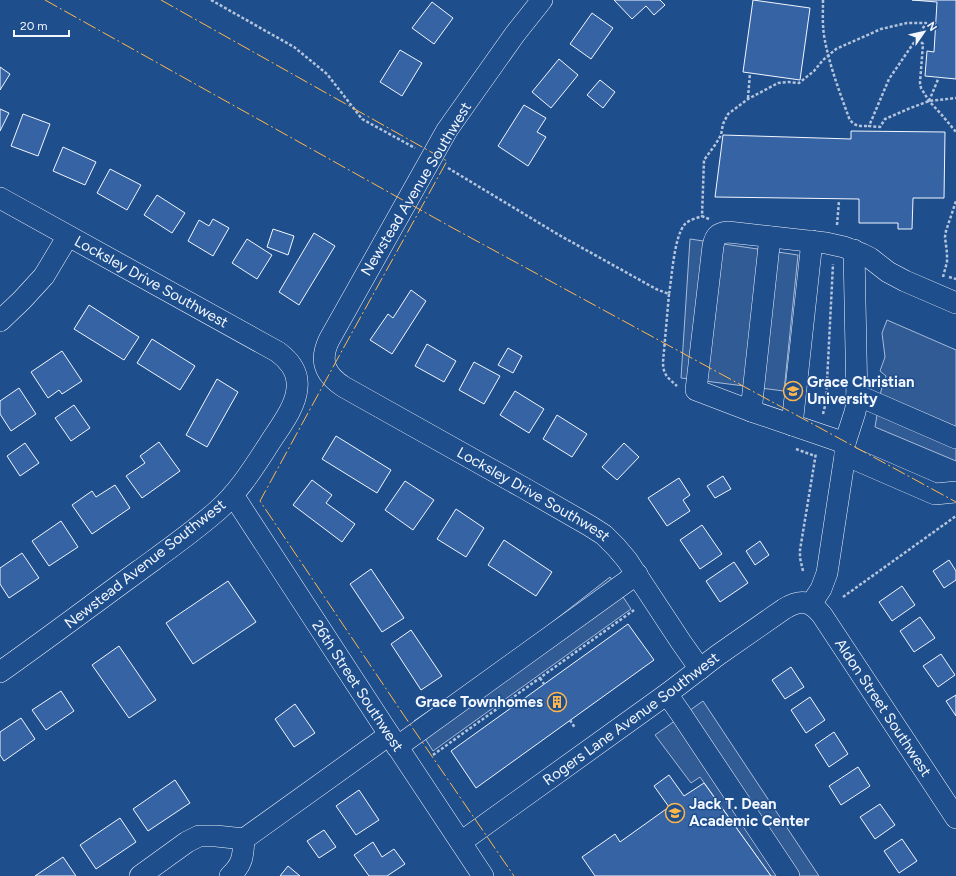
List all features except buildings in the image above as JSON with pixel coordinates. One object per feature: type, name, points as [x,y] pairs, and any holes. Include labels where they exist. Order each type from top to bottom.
[{"type":"street","name":"Newstead Avenue Southwest","points":[[326,367],[324,359],[329,340],[447,130],[515,34],[542,0]]},
{"type":"street","name":"Locksley Drive Southwest","points":[[0,198],[278,352],[290,363],[296,373]]},
{"type":"street","points":[[956,303],[888,272],[870,258],[844,248],[812,242],[722,232],[717,235],[714,240],[696,390],[819,434],[845,449],[935,494],[956,492]]},
{"type":"street","points":[[0,321],[44,276],[68,236]]},
{"type":"street","points":[[752,411],[770,237]]},
{"type":"street","points":[[792,425],[812,242]]},
{"type":"street","points":[[808,603],[821,589],[827,573],[845,449],[857,407],[844,248]]},
{"type":"street","name":"Locksley Drive Southwest","points":[[326,367],[328,374],[332,379],[344,387],[590,526],[604,536],[627,560],[700,669]]},
{"type":"street","name":"Newstead Avenue Southwest","points":[[0,672],[217,512],[233,495],[260,458],[292,406],[297,388],[296,373]]},
{"type":"street","points":[[857,395],[956,438]]},
{"type":"street","name":"26th Street Southwest","points":[[233,495],[393,741],[484,876]]},
{"type":"street","points":[[140,876],[187,842],[199,836],[244,839],[393,741],[637,574]]},
{"type":"street","name":"Rogers Lane Avenue Southwest","points":[[461,842],[784,608],[793,603],[808,603]]},
{"type":"street","name":"Aldon Street Southwest","points":[[808,603],[819,611],[956,818]]},
{"type":"street","points":[[667,694],[789,876]]},
{"type":"street","points":[[230,876],[237,870],[242,858],[244,839]]},
{"type":"path","points":[[211,0],[294,47],[327,74],[362,119],[431,158],[559,235],[656,290],[669,294],[677,242],[680,232],[686,223],[702,216],[715,221]]},
{"type":"path","points":[[823,0],[824,30],[828,56],[850,120],[854,125],[880,127],[885,119],[908,109],[929,101],[956,98]]},
{"type":"path","points":[[702,216],[704,160],[721,135],[723,124],[728,114],[748,99],[778,83],[798,83],[814,71],[823,60],[836,49],[881,29],[906,23],[926,23],[889,79],[869,126]]},
{"type":"path","points":[[917,38],[923,44],[920,86],[929,101],[956,132]]},
{"type":"path","points":[[748,99],[750,73]]},
{"type":"path","points":[[929,101],[939,77]]},
{"type":"path","points":[[804,570],[800,558],[800,550],[819,434],[826,402],[833,265],[844,248],[839,201]]},
{"type":"path","points":[[937,277],[943,277],[946,269],[947,253],[945,237],[956,201]]},
{"type":"path","points":[[843,597],[956,516]]},
{"type":"path","points":[[433,755],[634,610]]},
{"type":"path","points":[[540,678],[544,684]]},
{"type":"path","points":[[570,720],[575,728]]},
{"type":"shaded area","points":[[690,239],[798,255],[784,391],[681,378]]},
{"type":"shaded area","points":[[887,320],[956,350],[956,461],[875,427],[881,391],[886,376],[880,371],[885,357],[882,333]]},
{"type":"shaded area","points":[[610,577],[631,609],[433,751],[414,721],[509,656]]},
{"type":"shaded area","points":[[703,701],[819,876],[771,876],[700,777],[691,783],[655,735]]},
{"type":"power","points":[[45,0],[451,227],[956,502]]},
{"type":"power","points":[[161,0],[447,161],[260,501],[514,876]]},
{"type":"place","name":"Grace Christian University","points":[[793,391]]},
{"type":"place","name":"Grace Townhomes","points":[[557,702]]},
{"type":"place","name":"Jack T. Dean Academic Center","points":[[675,813]]}]
